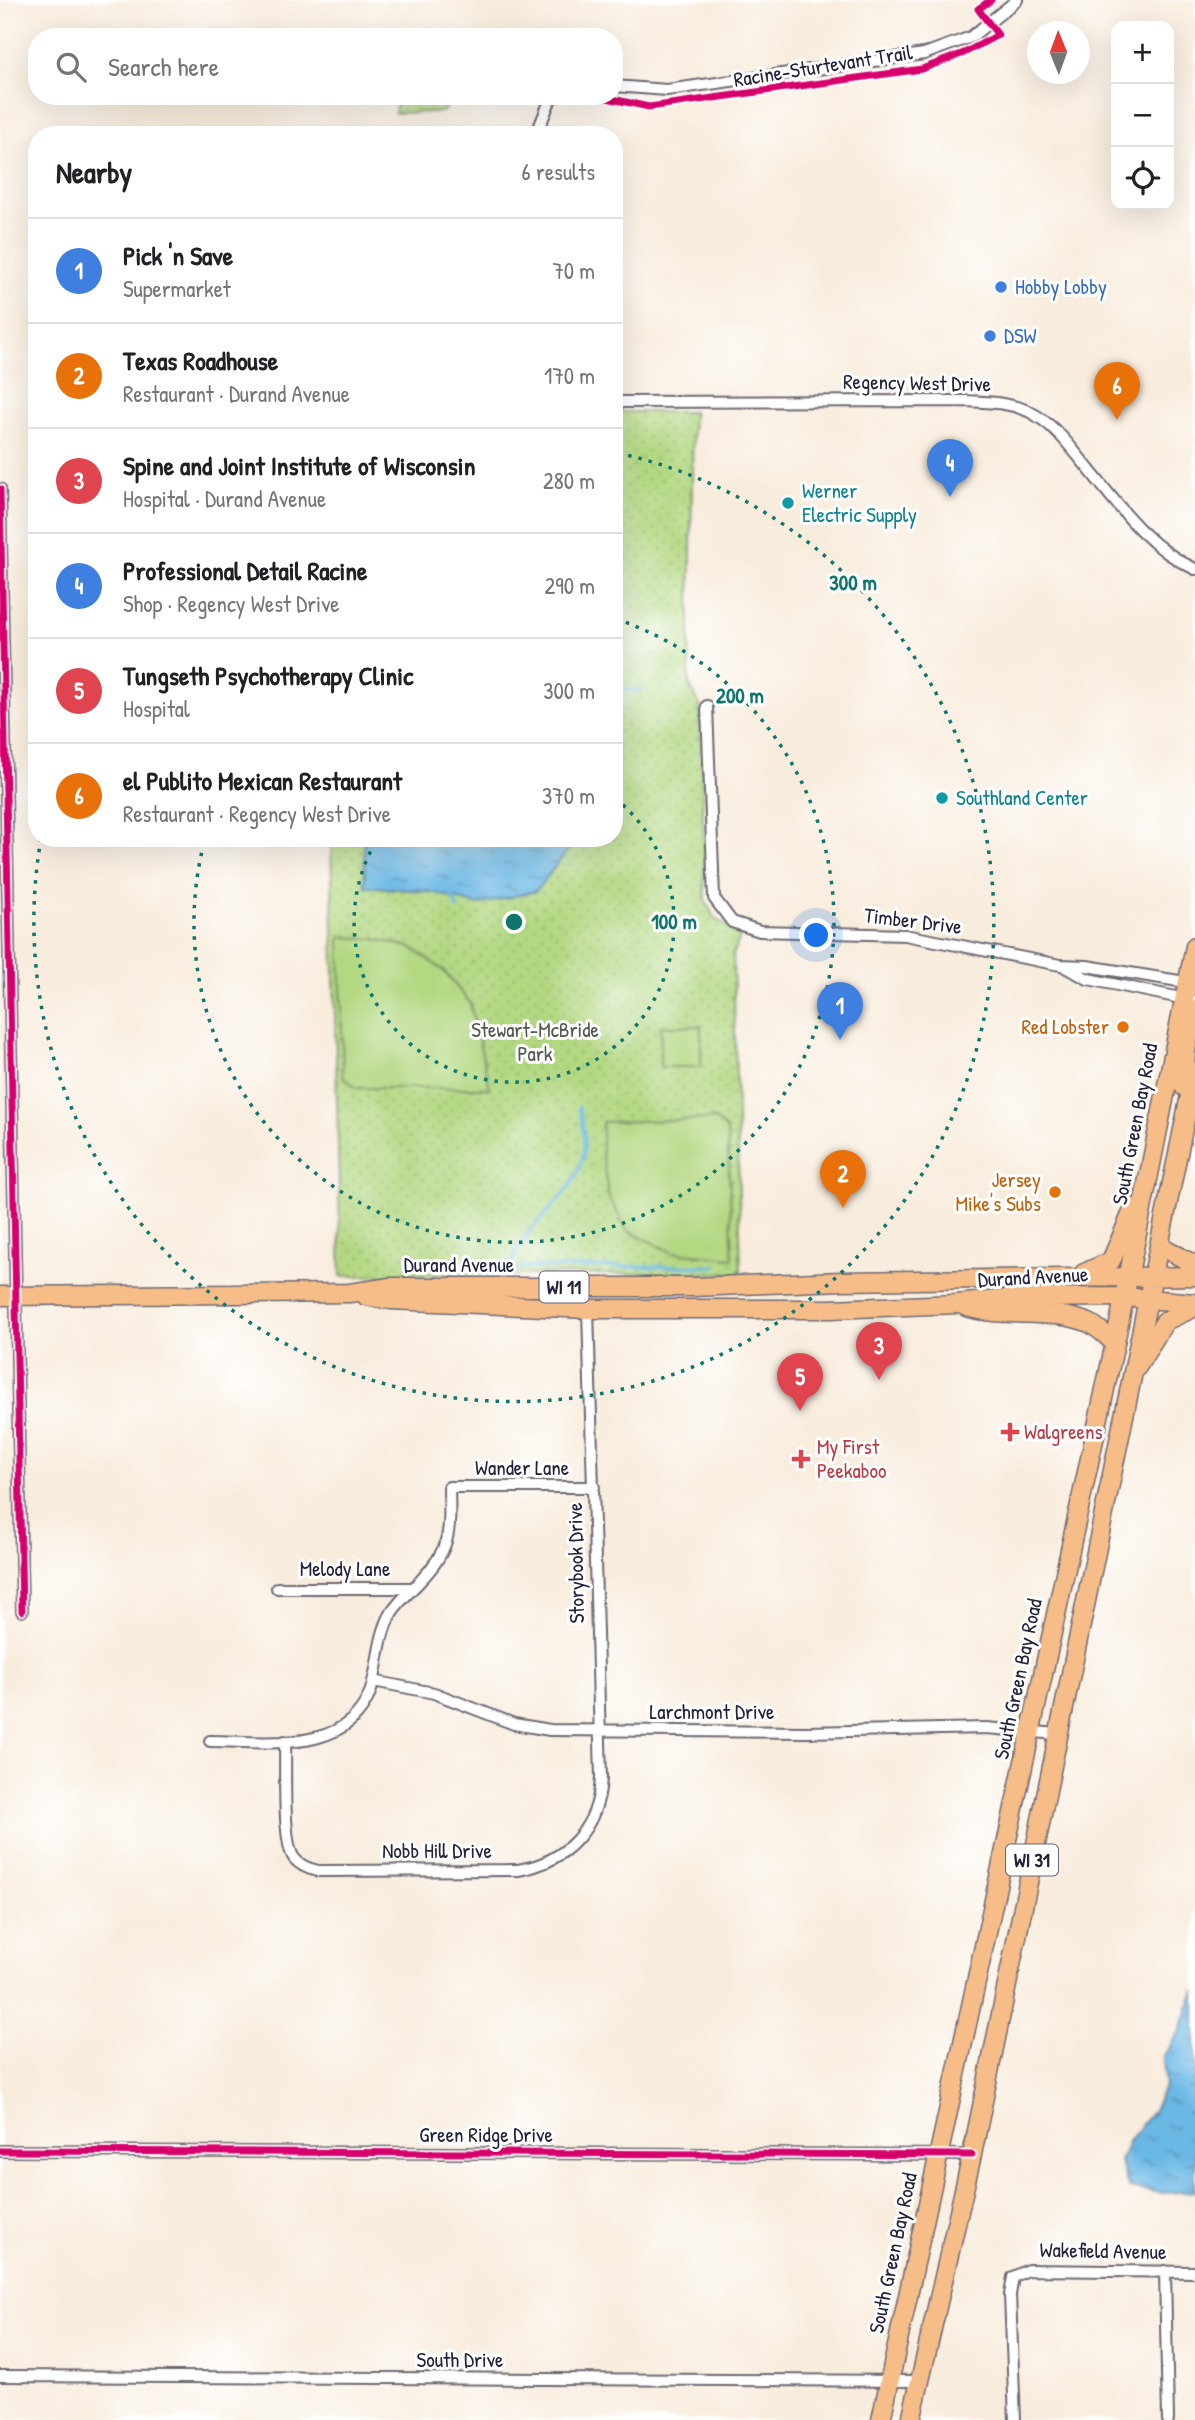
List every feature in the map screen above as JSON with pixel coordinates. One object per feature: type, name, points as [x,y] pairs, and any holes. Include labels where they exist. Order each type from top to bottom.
[{"type":"main road","name":"South Green Bay Road","points":[[881,2420],[1115,1343],[1150,1169],[1192,995],[1195,946]]},
{"type":"main road","points":[[1182,1132],[1192,995]]},
{"type":"main road","name":"WI 31","points":[[911,2420],[972,2155],[1195,1071]]},
{"type":"main road","points":[[1072,1277],[1111,1261],[1150,1169]]},
{"type":"main road","points":[[1159,1245],[1195,1265]]},
{"type":"main road","name":"Durand Avenue","points":[[8,1296],[349,1293],[391,1287],[778,1284],[1195,1276]]},
{"type":"main road","points":[[831,1309],[822,1304],[820,1295],[842,1281]]},
{"type":"main road","points":[[757,1309],[778,1284]]},
{"type":"main road","name":"Durand Avenue","points":[[349,1293],[391,1300],[588,1309],[831,1309],[957,1304],[1016,1298],[1124,1297],[1195,1305]]},
{"type":"main road","points":[[957,1304],[990,1315],[1058,1315],[1091,1324],[1115,1343]]},
{"type":"main road","points":[[1131,1376],[1165,1321],[1195,1305]]},
{"type":"street","points":[[623,87],[667,90],[924,54],[971,37],[1017,0]]},
{"type":"street","points":[[540,126],[548,105]]},
{"type":"street","name":"Regency West Drive","points":[[623,401],[964,401],[1014,406],[1046,422],[1141,532],[1165,552],[1195,569]]},
{"type":"street","points":[[0,489],[8,1296],[22,1611]]},
{"type":"street","name":"Timber Drive","points":[[707,706],[715,898],[732,922],[760,931],[905,935],[1060,965],[1087,966],[1192,995]]},
{"type":"street","name":"Timber Drive","points":[[1060,965],[1088,979],[1192,995]]},
{"type":"street","name":"Storybook Drive","points":[[588,1309],[600,1731]]},
{"type":"street","name":"Wander Lane","points":[[211,1741],[317,1739],[341,1729],[360,1711],[373,1681],[387,1621],[436,1565],[447,1546],[450,1523],[449,1488],[594,1487]]},
{"type":"street","name":"Melody Lane","points":[[277,1588],[414,1588]]},
{"type":"street","name":"Larchmont Drive","points":[[373,1681],[433,1693],[514,1724],[550,1730],[986,1728],[1058,1734]]},
{"type":"street","name":"Nobb Hill Drive","points":[[285,1741],[288,1842],[294,1858],[307,1868],[318,1871],[518,1870],[534,1867],[562,1854],[589,1825],[601,1787],[600,1731]]},
{"type":"street","name":"Green Ridge Drive","points":[[0,2151],[972,2155]]},
{"type":"street","name":"Wakefield Avenue","points":[[1015,2420],[1010,2295],[1013,2277],[1028,2270],[1195,2272]]},
{"type":"street","points":[[1165,2272],[1168,2420]]},
{"type":"street","name":"South Drive","points":[[0,2376],[919,2381]]},
{"type":"green space","points":[[396,105],[441,105],[445,109],[442,112],[395,113]]},
{"type":"green space","name":"Stewart-McBride Park","points":[[623,412],[693,412],[689,684],[700,706],[705,900],[714,917],[740,937],[733,954],[741,1273],[341,1276],[331,847],[623,847]]},
{"type":"green space","points":[[340,937],[375,939],[410,947],[443,970],[470,1003],[490,1088],[356,1088],[343,1076]]},
{"type":"green space","points":[[661,1026],[701,1026],[701,1067],[660,1067]]},
{"type":"green space","points":[[714,1119],[727,1130],[733,1258],[671,1252],[627,1230],[609,1198],[602,1154],[602,1122]]},
{"type":"water","points":[[364,847],[570,847],[536,891],[478,905],[432,892],[365,886]]},
{"type":"water","points":[[1195,1990],[1195,2191],[1162,2193],[1129,2188],[1120,2161],[1129,2140],[1153,2111],[1165,2085],[1163,2057],[1179,2033]]},
{"type":"waterway","points":[[623,690],[642,690]]},
{"type":"waterway","points":[[452,894],[457,909]]},
{"type":"waterway","points":[[579,1107],[584,1144],[577,1173],[558,1200],[524,1238],[510,1268],[716,1266]]},
{"type":"cycle path","name":"Racine-Sturtevant Trail","points":[[623,101],[649,107],[922,69],[964,53],[998,35],[978,9],[991,0]]},
{"type":"cycle path","points":[[0,489],[22,1611]]},
{"type":"cycle path","points":[[0,2151],[972,2155]]},
{"type":"place","name":"Hobby Lobby","points":[[1001,287]]},
{"type":"place","name":"DSW","points":[[990,336]]},
{"type":"place","name":"el Publito Mexican Restaurant","points":[[1117,420]]},
{"type":"place","name":"Professional Detail Racine","points":[[950,497]]},
{"type":"place","name":"Werner Electric Supply","points":[[788,503]]},
{"type":"place","name":"Southland Center","points":[[942,798]]},
{"type":"place","name":"Red Lobster","points":[[1123,1027]]},
{"type":"place","name":"Pick 'n Save","points":[[840,1040]]},
{"type":"place","name":"Jersey Mike's Subs","points":[[1055,1192]]},
{"type":"place","name":"Texas Roadhouse","points":[[843,1208]]},
{"type":"place","name":"Spine and Joint Institute of Wisconsin","points":[[879,1380]]},
{"type":"place","name":"Tungseth Psychotherapy Clinic","points":[[800,1411]]},
{"type":"place","name":"Walgreens","points":[[1010,1432]]},
{"type":"place","name":"My First Peekaboo","points":[[801,1459]]}]
